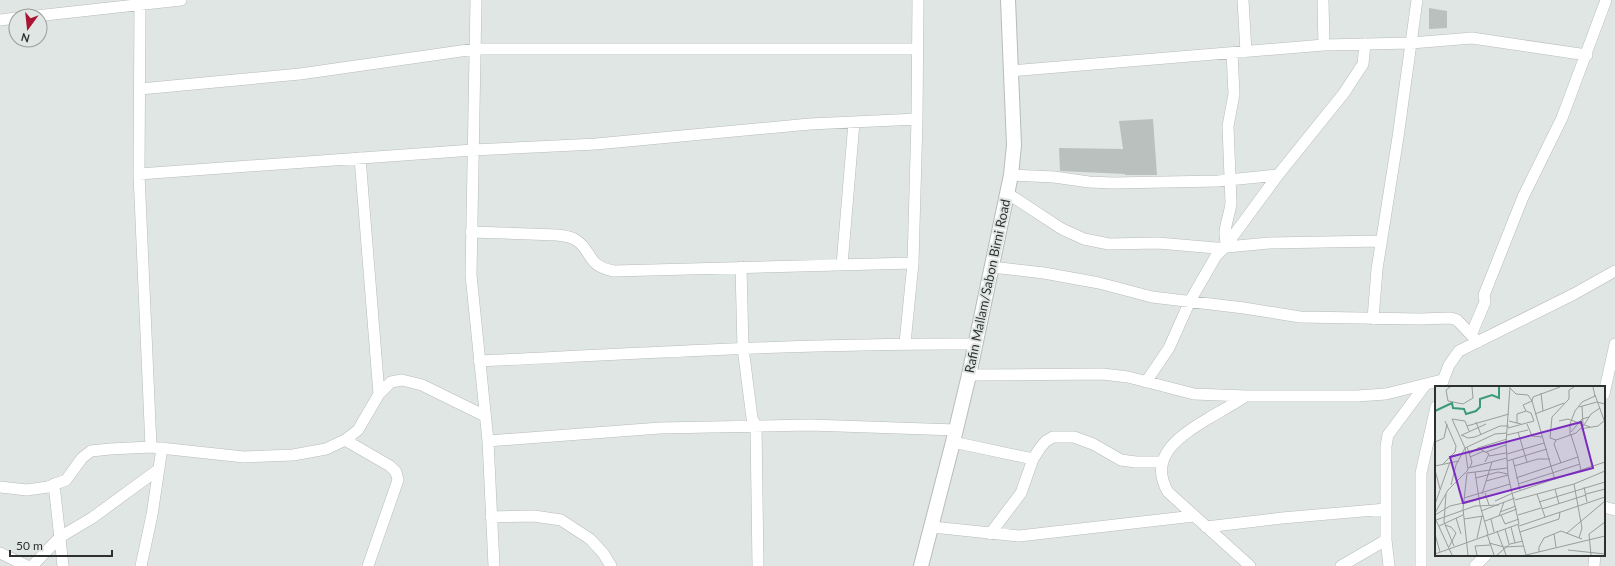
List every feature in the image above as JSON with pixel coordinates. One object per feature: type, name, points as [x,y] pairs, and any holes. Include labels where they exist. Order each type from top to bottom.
[{"type":"street","points":[[48,15],[181,0]]},
{"type":"street","points":[[476,0],[471,275],[488,441],[494,566]]},
{"type":"street","points":[[905,343],[913,264],[917,119],[918,0]]},
{"type":"street","points":[[1243,0],[1246,52]]},
{"type":"street","points":[[1323,0],[1324,45]]},
{"type":"street","points":[[1374,319],[1377,269],[1398,137],[1417,0]]},
{"type":"street","points":[[1474,338],[1485,302],[1484,295],[1523,196],[1562,118],[1606,0]]},
{"type":"street","name":"Rafin Mallam/Sabon Birni Road","points":[[921,566],[955,436],[1011,175],[1014,144],[1011,71],[1005,2]]},
{"type":"street","points":[[140,4],[139,174],[159,469],[141,566]]},
{"type":"street","points":[[1011,71],[1324,45],[1411,43],[1472,38],[1586,55]]},
{"type":"street","points":[[1146,382],[1169,348],[1190,301],[1216,256],[1226,246],[1278,175],[1344,93],[1363,64],[1365,44]]},
{"type":"street","points":[[140,89],[300,74],[475,49],[917,49]]},
{"type":"street","points":[[1226,246],[1224,236],[1230,211],[1228,126],[1234,94],[1232,53]]},
{"type":"street","points":[[139,174],[473,150],[596,144],[810,124],[917,119]]},
{"type":"street","points":[[842,265],[854,122]]},
{"type":"street","points":[[360,158],[379,394]]},
{"type":"street","points":[[1011,175],[1054,177],[1088,182],[1230,180],[1278,175]]},
{"type":"street","points":[[1007,192],[1062,229],[1084,239],[1109,244],[1158,243],[1201,247],[1269,243],[1381,242]]},
{"type":"street","points":[[471,232],[557,235],[569,237],[576,240],[583,246],[592,261],[604,269],[614,271],[913,264]]},
{"type":"street","points":[[741,267],[743,348],[752,418],[756,426],[758,566]]},
{"type":"street","points":[[992,267],[1078,279],[1152,297],[1244,308],[1300,317],[1374,319],[1451,318],[1457,320],[1474,338]]},
{"type":"street","points":[[969,375],[1103,374],[1128,377],[1194,394],[1246,396],[1357,396],[1386,394],[1426,384],[1442,384],[1449,365],[1459,351],[1474,338],[1562,300],[1615,271]]},
{"type":"street","points":[[479,361],[743,348],[905,343],[975,344]]},
{"type":"street","points":[[1605,389],[1615,344]]},
{"type":"street","points":[[2,490],[27,490],[66,480],[82,458],[91,452],[110,449],[157,447],[244,457],[286,455],[326,449],[345,440],[358,430],[379,394],[391,382],[402,380],[422,385],[485,416]]},
{"type":"street","points":[[1388,566],[1386,540],[1386,446],[1388,435],[1426,384]]},
{"type":"street","points":[[1246,396],[1183,434],[1169,448],[1163,462],[1161,472],[1168,492],[1250,566]]},
{"type":"street","points":[[1421,566],[1421,473],[1435,411]]},
{"type":"street","points":[[488,441],[660,428],[810,425],[955,436],[1033,459]]},
{"type":"street","points":[[990,534],[1021,493],[1033,459],[1046,441],[1053,437],[1074,437],[1093,444],[1121,460],[1136,462],[1163,462]]},
{"type":"street","points":[[345,440],[390,466],[396,472],[398,480],[368,566]]},
{"type":"street","points":[[32,566],[60,537],[92,518],[159,469]]},
{"type":"street","points":[[54,484],[64,566]]},
{"type":"street","points":[[1605,507],[1615,510]]},
{"type":"street","points":[[1206,527],[1386,509]]},
{"type":"street","points":[[491,517],[534,516],[561,520],[590,539],[603,553],[611,566]]},
{"type":"street","points":[[932,527],[1019,536],[1194,516]]},
{"type":"street","points":[[1341,566],[1386,540]]},
{"type":"street","points":[[0,553],[27,566]]},
{"type":"street","points":[[1475,566],[1485,556]]},
{"type":"street","points":[[1594,566],[1595,556]]},
{"type":"building","points":[[1429,8],[1447,11],[1447,28],[1429,29]]},
{"type":"building","points":[[1153,119],[1157,175],[1125,175],[1060,171],[1059,148],[1123,149],[1119,121]]}]
